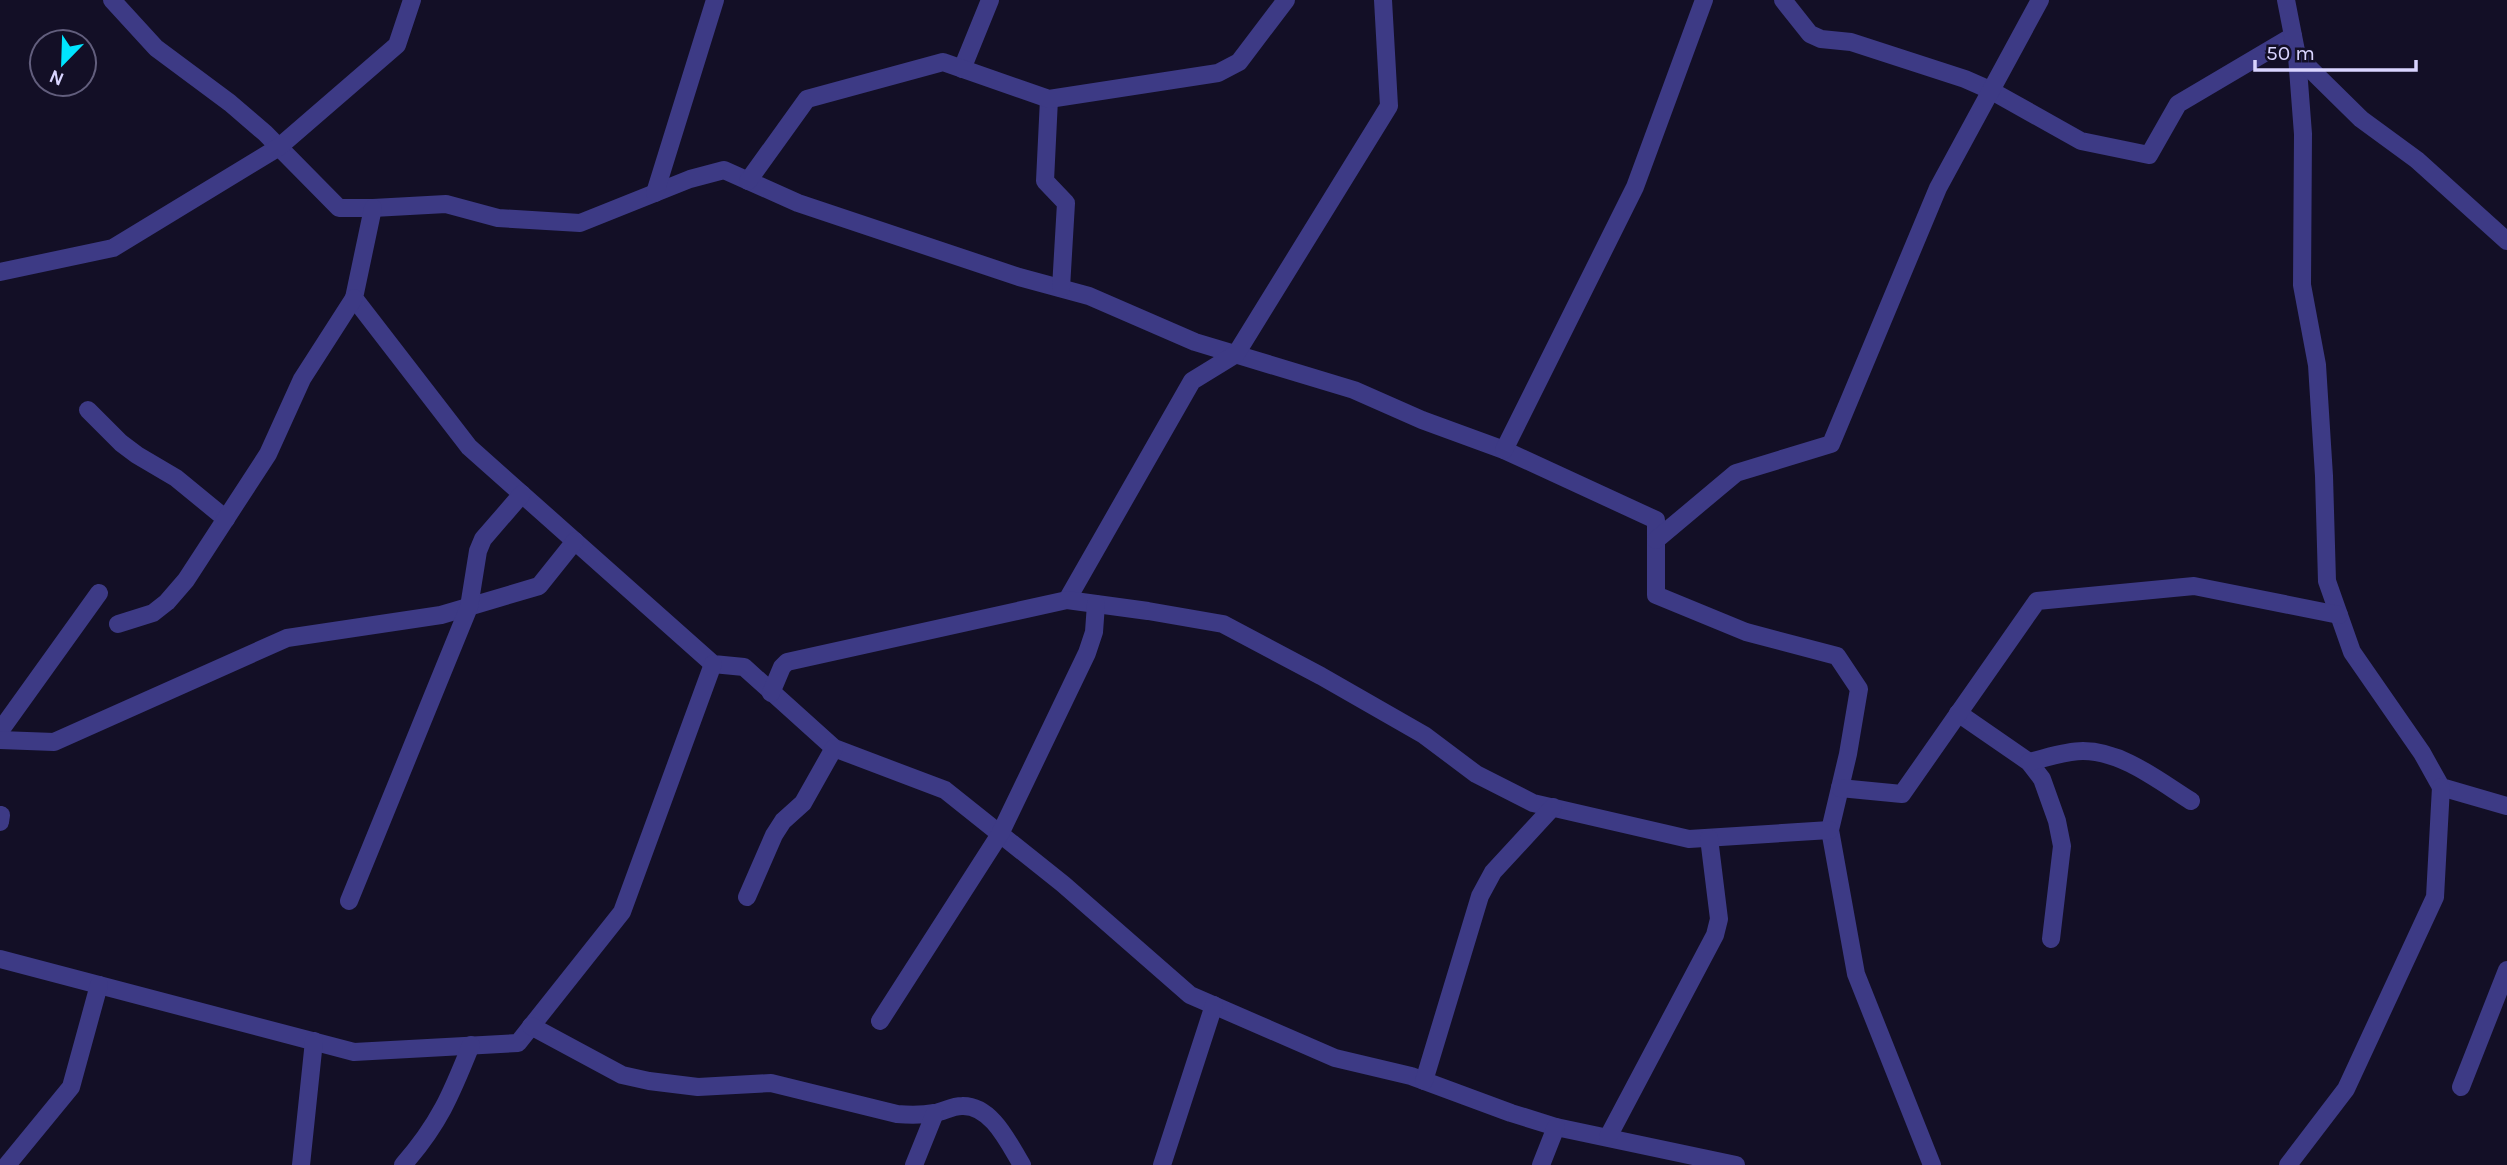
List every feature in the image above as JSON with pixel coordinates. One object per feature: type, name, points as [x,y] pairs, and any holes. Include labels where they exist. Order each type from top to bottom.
[{"type":"street","points":[[112,0],[156,48],[230,103],[279,147],[339,208],[446,204],[498,218],[580,223],[690,179],[724,170],[798,203],[1018,277],[1089,296],[1195,342],[1354,390],[1422,420],[1504,450],[1656,520],[1656,595],[1746,632],[1837,656],[1859,689],[1830,830],[1856,974],[1932,1165]]},
{"type":"street","points":[[0,272],[113,248],[279,147],[397,45],[412,0]]},
{"type":"street","points":[[655,193],[715,0]]},
{"type":"street","points":[[962,69],[990,0]]},
{"type":"street","points":[[748,181],[807,99],[943,62],[1049,99],[1219,73],[1239,62],[1286,0]]},
{"type":"street","points":[[1067,600],[1192,381],[1236,354],[1390,106],[1383,0]]},
{"type":"street","points":[[1504,450],[1635,187],[1704,0]]},
{"type":"street","points":[[1783,0],[1810,34],[1821,39],[1851,42],[1965,79],[2081,141],[2149,155],[2178,104],[2293,36]]},
{"type":"street","points":[[1656,540],[1736,473],[1831,444],[1938,188],[2040,0]]},
{"type":"street","points":[[2286,0],[2297,56],[2304,134],[2302,285],[2317,365],[2327,581],[2352,652],[2422,753],[2441,787],[2435,897],[2346,1089],[2288,1165]]},
{"type":"street","points":[[2297,56],[2361,119],[2417,160],[2507,241]]},
{"type":"street","points":[[1049,99],[1045,181],[1066,203],[1061,288]]},
{"type":"street","points":[[118,624],[153,613],[186,580],[268,454],[302,379],[354,299],[373,208]]},
{"type":"street","points":[[354,299],[468,447],[713,664],[744,667],[834,748],[945,790],[1063,884],[1190,995],[1335,1058],[1424,1081],[1511,1113],[1556,1127],[1736,1165]]},
{"type":"street","points":[[88,410],[136,455],[176,478],[226,519]]},
{"type":"street","points":[[349,901],[469,607],[474,567],[483,539],[522,494]]},
{"type":"street","points":[[0,740],[54,742],[287,638],[441,615],[538,586],[575,541]]},
{"type":"street","points":[[1840,788],[1902,794],[2037,601],[2194,586],[2339,615]]},
{"type":"street","points":[[0,732],[99,593]]},
{"type":"street","points":[[771,693],[782,667],[787,662],[1067,600],[1223,624],[1424,735],[1476,774],[1533,803],[1689,839],[1830,830]]},
{"type":"street","points":[[880,1021],[1000,834],[1087,653],[1094,632],[1096,604]]},
{"type":"street","points":[[0,959],[354,1052],[518,1043],[622,912],[713,664]]},
{"type":"street","points":[[1958,713],[2029,762],[2042,779],[2063,846],[2051,939]]},
{"type":"street","points":[[747,897],[774,835],[783,821],[803,803],[834,748]]},
{"type":"street","points":[[2029,762],[2082,751],[2105,754],[2130,764],[2191,801]]},
{"type":"street","points":[[2441,787],[2507,806]]},
{"type":"street","points":[[1424,1081],[1480,896],[1493,872],[1553,807]]},
{"type":"street","points":[[1608,1137],[1715,935],[1719,919],[1709,838]]},
{"type":"street","points":[[2461,1087],[2507,970]]},
{"type":"street","points":[[7,1165],[71,1087],[99,985]]},
{"type":"street","points":[[1161,1165],[1214,1005]]},
{"type":"street","points":[[531,1026],[622,1074],[649,1081],[698,1087],[771,1083],[897,1114],[935,1113],[960,1106],[971,1107],[984,1114],[1000,1129],[1022,1165]]},
{"type":"street","points":[[301,1165],[314,1041]]},
{"type":"street","points":[[403,1165],[426,1138],[446,1106],[471,1045]]},
{"type":"street","points":[[914,1165],[935,1113]]},
{"type":"street","points":[[1541,1165],[1556,1127]]}]
